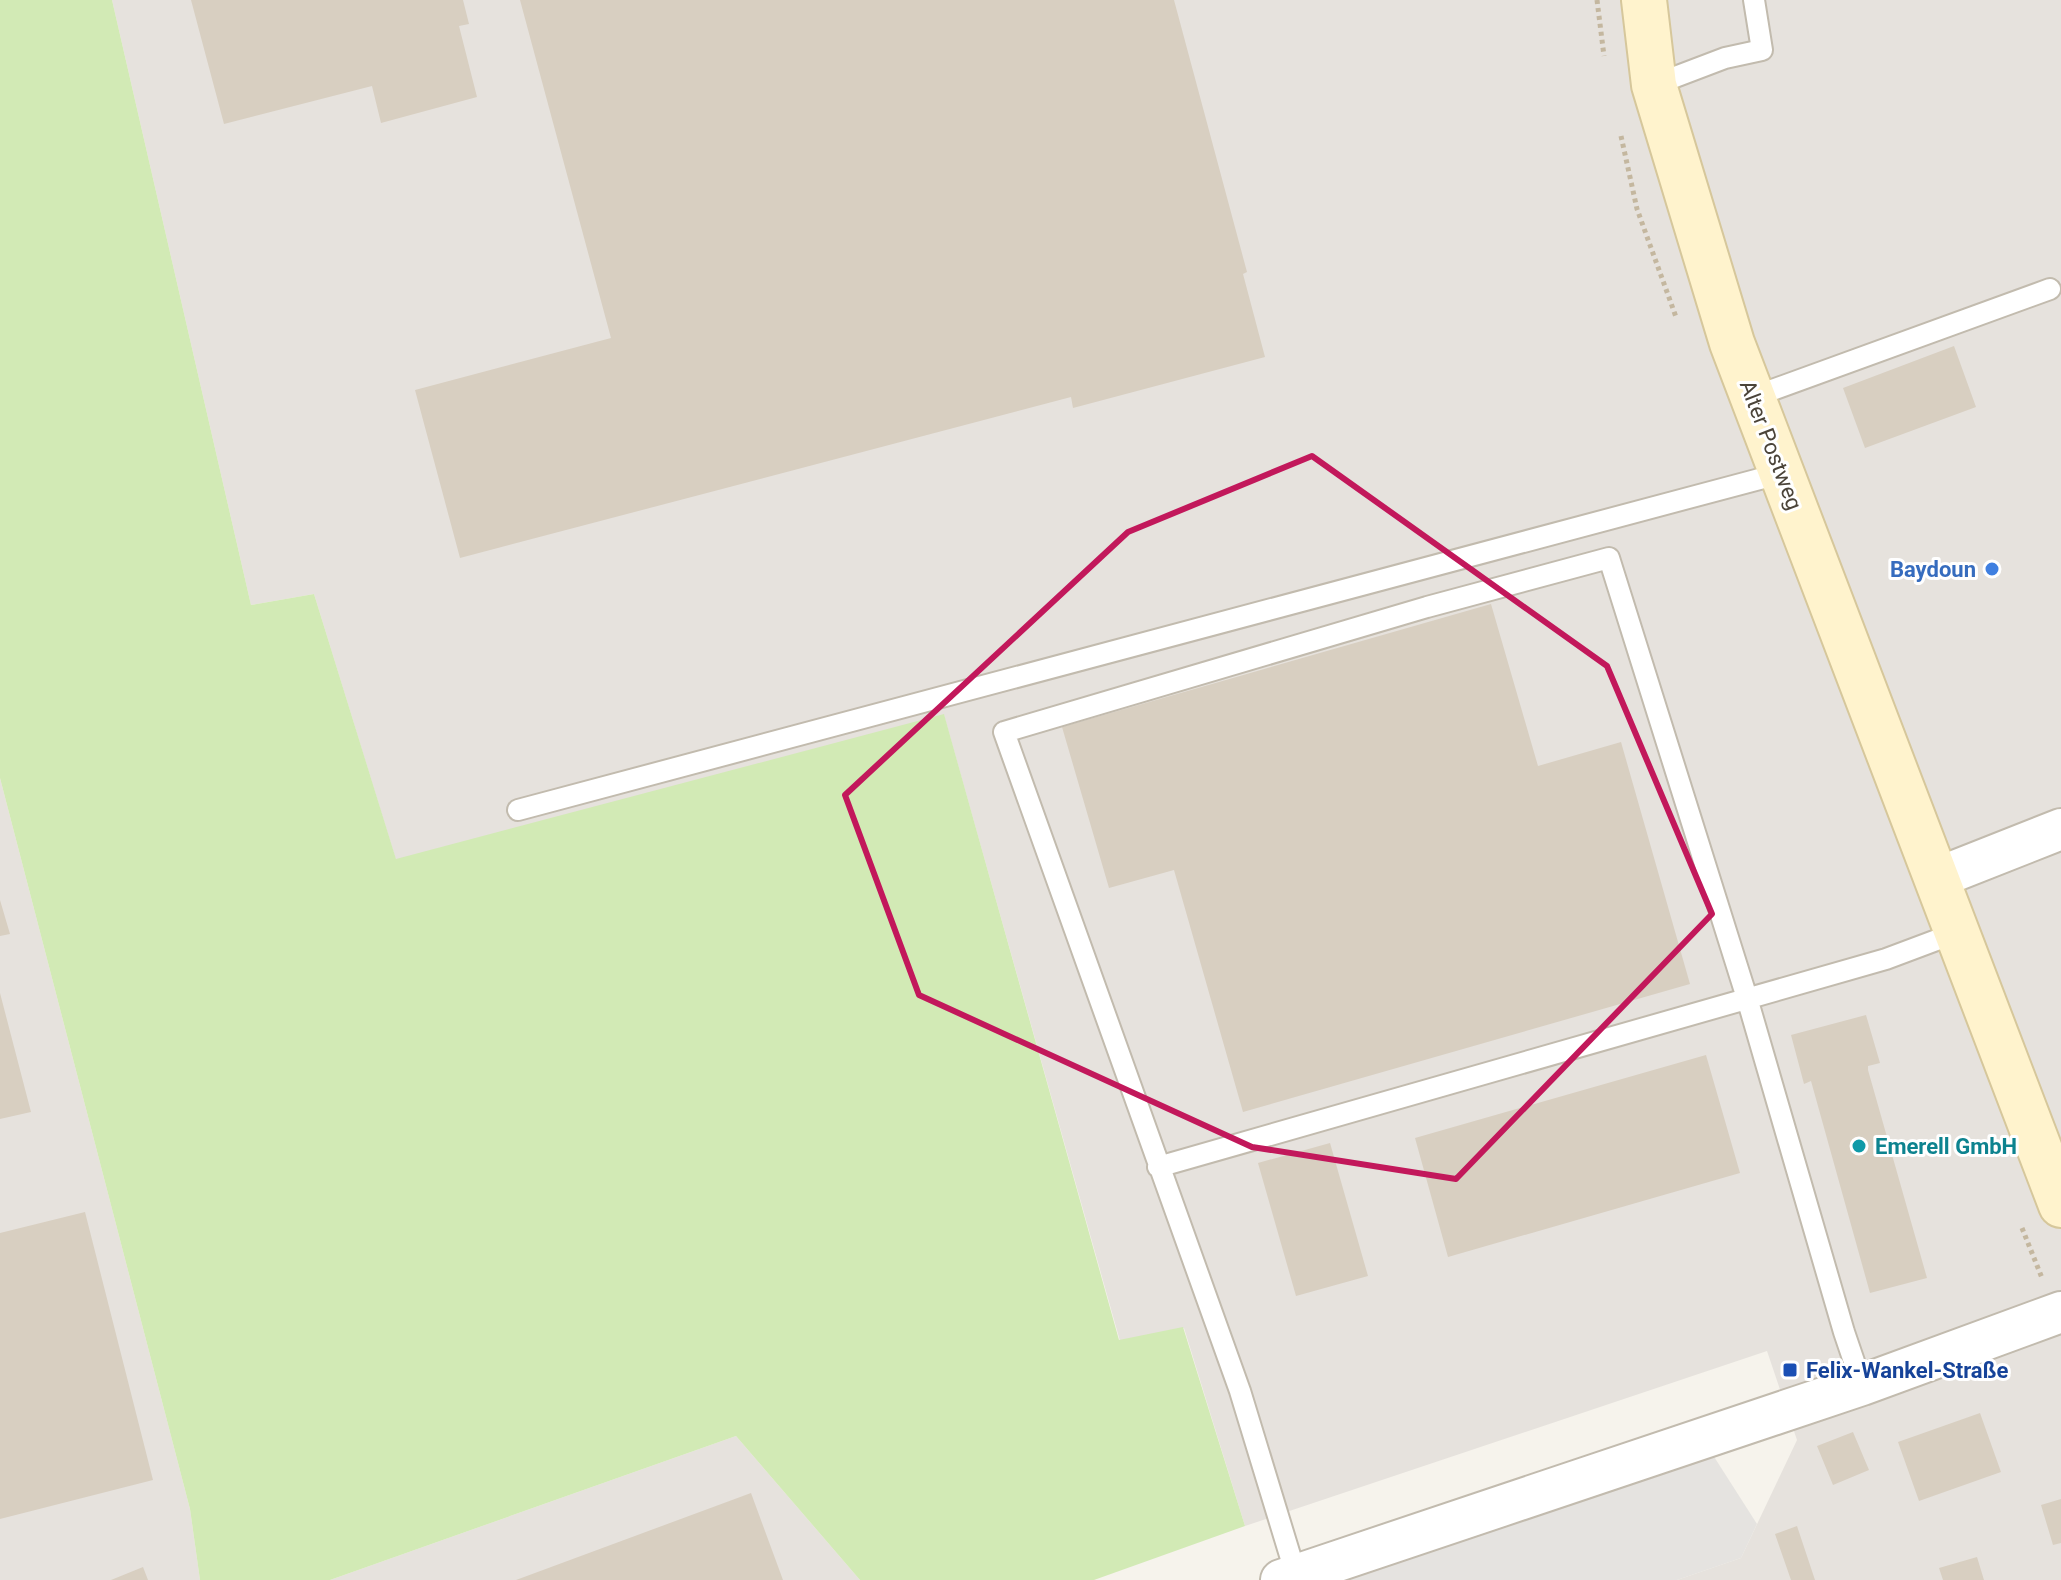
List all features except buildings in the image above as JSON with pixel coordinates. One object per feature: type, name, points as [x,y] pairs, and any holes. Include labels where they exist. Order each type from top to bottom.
[{"type":"street","name":"Alter Postweg","points":[[1644,0],[1654,85],[1732,343],[2061,1205]]},
{"type":"street","points":[[1937,878],[2061,829]]},
{"type":"street","points":[[1288,1577],[1862,1385],[2061,1312]]},
{"type":"lane","points":[[1654,85],[1725,58],[1762,50],[1754,0]]},
{"type":"lane","points":[[1753,397],[2050,289]]},
{"type":"lane","points":[[518,810],[1782,473]]},
{"type":"lane","points":[[1288,1577],[1240,1391],[1004,732],[1427,607],[1609,558],[1747,998],[1862,1385]]},
{"type":"lane","points":[[1158,1167],[1886,959],[1958,932]]},
{"type":"highlighted area","points":[[1312,456],[1607,666],[1712,914],[1456,1179],[1252,1147],[919,995],[845,795],[1128,532]]},
{"type":"shaded area","points":[[112,0],[2061,0],[2061,1580],[1677,1580],[1741,1558],[1797,1440],[1767,1351],[1245,1526],[1184,1328],[1120,1341],[944,715],[396,860],[314,594],[251,605]]},
{"type":"shaded area","points":[[0,778],[190,1509],[200,1580],[0,1580]]},
{"type":"shaded area","points":[[736,1436],[860,1580],[330,1580]]},
{"type":"shaded area","points":[[1711,1452],[1757,1524],[1741,1558],[1677,1580],[1343,1580]]},
{"type":"green space","points":[[0,0],[112,0],[251,605],[314,594],[396,859],[944,714],[1119,1340],[1183,1327],[1245,1526],[1094,1580],[860,1580],[736,1436],[330,1580],[200,1580],[190,1509],[0,778]]},
{"type":"place","name":"Baydoun","points":[[1992,569]]},
{"type":"place","name":"Emerell GmbH","points":[[1859,1146]]},
{"type":"place","name":"Felix-Wankel-Straße","points":[[1790,1370]]}]
